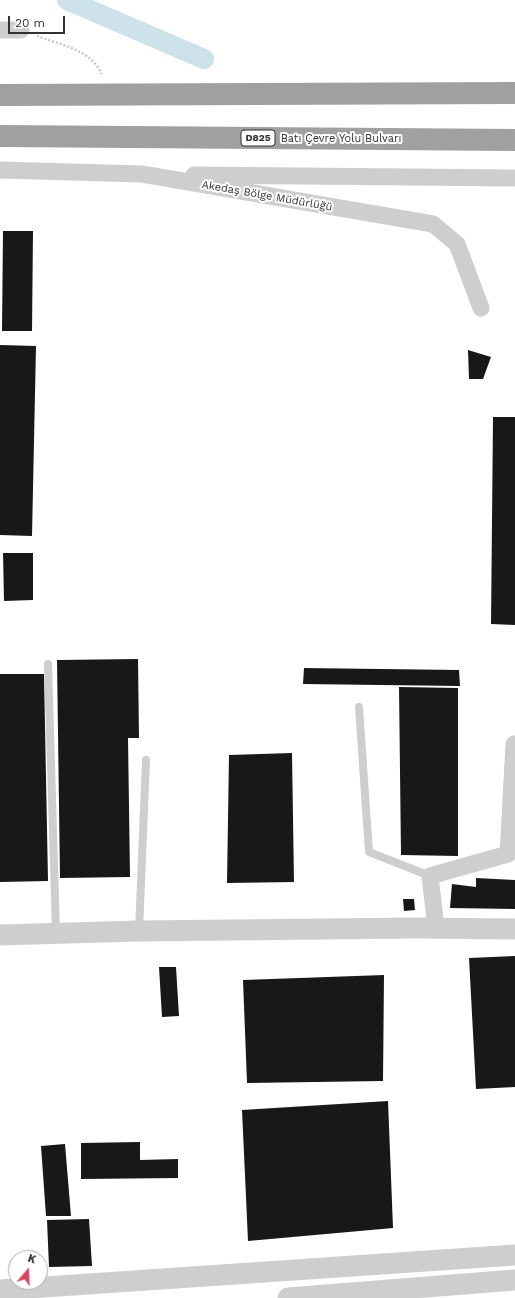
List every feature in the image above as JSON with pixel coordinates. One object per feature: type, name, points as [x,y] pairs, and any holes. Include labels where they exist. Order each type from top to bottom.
[{"type":"highway","points":[[0,95],[515,93]]},
{"type":"highway","name":"Batı Çevre Yolu Bulvarı","points":[[0,136],[515,140]]},
{"type":"street","points":[[0,30],[21,30]]},
{"type":"street","name":"Akedaş Bölge Müdürlüğü","points":[[0,170],[142,174],[433,224],[457,244],[481,308]]},
{"type":"street","points":[[142,174],[515,178]]},
{"type":"street","points":[[436,928],[430,876],[508,854],[514,744]]},
{"type":"street","points":[[0,934],[56,932],[436,928],[515,929]]},
{"type":"street","points":[[0,1290],[515,1255]]},
{"type":"street","points":[[288,1298],[515,1280]]},
{"type":"lane","points":[[48,664],[56,932]]},
{"type":"lane","points":[[359,708],[369,852],[430,876]]},
{"type":"lane","points":[[139,931],[146,760]]},
{"type":"path","points":[[21,30],[85,54],[100,69],[108,95]]},
{"type":"building","points":[[3,231],[33,231],[32,331],[2,331]]},
{"type":"building","points":[[0,345],[36,346],[32,536],[0,535]]},
{"type":"building","points":[[468,350],[491,357],[483,379],[469,379]]},
{"type":"building","points":[[493,417],[515,417],[515,625],[491,624]]},
{"type":"building","points":[[3,553],[33,553],[33,600],[4,601]]},
{"type":"building","points":[[138,659],[139,738],[128,738],[130,877],[60,878],[57,660]]},
{"type":"building","points":[[304,668],[459,670],[460,686],[303,684]]},
{"type":"building","points":[[0,674],[44,674],[48,881],[0,882]]},
{"type":"building","points":[[399,687],[458,688],[458,856],[401,855]]},
{"type":"building","points":[[292,753],[294,882],[227,883],[229,755]]},
{"type":"building","points":[[476,878],[515,880],[515,909],[450,908],[452,884],[476,887]]},
{"type":"building","points":[[403,899],[414,899],[415,910],[404,911]]},
{"type":"building","points":[[515,956],[515,1087],[476,1089],[469,958]]},
{"type":"building","points":[[159,967],[176,967],[179,1016],[162,1017]]},
{"type":"building","points":[[384,975],[383,1081],[247,1083],[243,980]]},
{"type":"building","points":[[388,1101],[393,1228],[248,1241],[242,1110]]},
{"type":"building","points":[[140,1142],[140,1160],[178,1159],[178,1178],[81,1179],[81,1143]]},
{"type":"building","points":[[65,1144],[71,1216],[46,1216],[41,1146]]},
{"type":"building","points":[[89,1219],[92,1266],[49,1267],[47,1220]]},
{"type":"waterway","points":[[67,0],[204,59]]}]
